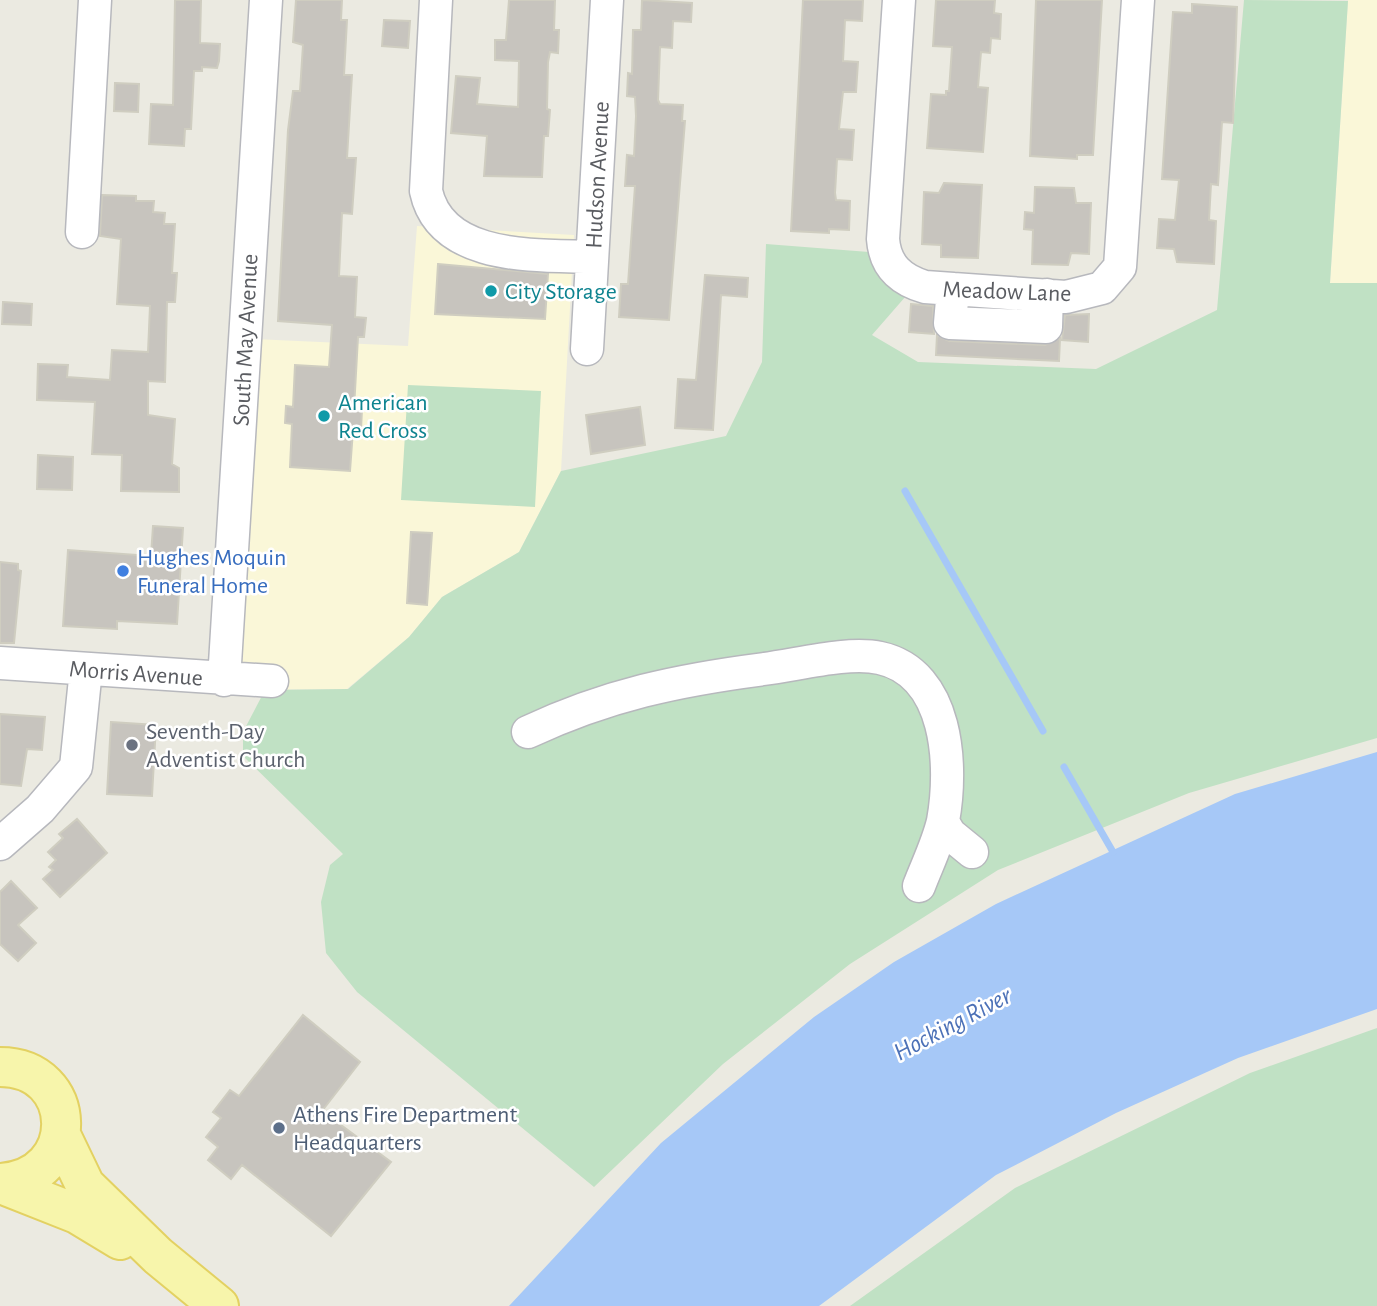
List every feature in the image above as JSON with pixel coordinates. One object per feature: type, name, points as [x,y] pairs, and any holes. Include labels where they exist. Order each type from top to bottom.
[{"type":"main road","points":[[0,1067],[22,1070],[46,1085],[59,1109],[61,1135],[85,1185],[158,1256],[219,1306]]},
{"type":"main road","points":[[0,1183],[26,1179],[40,1170],[51,1158],[61,1135]]},
{"type":"main road","points":[[0,1183],[77,1214],[127,1244],[158,1256]]},
{"type":"street","points":[[82,232],[95,0]]},
{"type":"street","name":"South May Avenue","points":[[224,680],[266,0]]},
{"type":"street","points":[[436,0],[426,191],[430,206],[448,228],[493,250],[592,257]]},
{"type":"street","name":"Hudson Avenue","points":[[587,349],[607,0]]},
{"type":"street","name":"Meadow Lane","points":[[899,0],[883,247],[887,260],[908,282],[925,287],[1066,297],[1101,288],[1120,267],[1138,0]]},
{"type":"street","points":[[528,732],[579,708],[643,689],[727,674],[862,657],[880,658],[896,664],[917,680],[935,705],[945,745],[943,822],[919,886]]},
{"type":"street","name":"Morris Avenue","points":[[0,663],[224,680],[272,681]]},
{"type":"street","points":[[0,844],[40,809],[76,767],[86,669]]},
{"type":"street","points":[[943,822],[950,834],[972,852]]},
{"type":"shaded area","points":[[1348,0],[1377,0],[1377,283],[1330,284]]},
{"type":"shaded area","points":[[417,226],[574,235],[561,471],[519,552],[442,597],[409,637],[347,689],[230,690],[253,339],[408,346]]},
{"type":"green space","points":[[1244,0],[1348,1],[1330,283],[1377,283],[1377,738],[1189,793],[998,870],[850,964],[723,1064],[594,1187],[357,992],[326,953],[321,902],[330,865],[343,854],[243,756],[243,732],[265,690],[348,689],[409,637],[442,597],[519,552],[561,471],[726,436],[762,362],[766,244],[869,252],[906,296],[872,335],[918,362],[1096,369],[1217,310]]},
{"type":"green space","points":[[408,385],[541,391],[535,507],[401,500]]},
{"type":"green space","points":[[1377,1028],[1377,1306],[850,1306],[1015,1188],[1250,1073]]},
{"type":"water","name":"Hocking River","points":[[1377,752],[1377,1009],[1238,1058],[1116,1113],[996,1175],[819,1306],[509,1306],[661,1143],[814,1017],[894,962],[996,904],[1235,794]]},
{"type":"building","points":[[175,0],[201,0],[200,43],[220,44],[219,61],[217,68],[202,67],[202,71],[194,71],[191,129],[185,129],[184,146],[149,144],[151,104],[173,105]]},
{"type":"building","points":[[296,0],[342,0],[341,20],[347,20],[344,75],[352,75],[347,158],[356,158],[352,214],[342,213],[339,276],[357,277],[355,317],[366,318],[364,337],[358,337],[354,409],[362,409],[361,430],[353,430],[350,471],[290,467],[292,424],[285,423],[286,406],[293,407],[295,365],[329,367],[332,325],[278,321],[288,130],[293,91],[300,91],[303,45],[293,42]]},
{"type":"building","points":[[509,0],[555,0],[554,30],[559,30],[558,53],[550,52],[548,62],[547,109],[550,110],[548,136],[544,136],[542,177],[484,176],[487,136],[451,133],[456,76],[480,78],[477,104],[518,107],[519,61],[495,60],[495,40],[506,40]]},
{"type":"building","points":[[642,0],[692,3],[691,22],[673,21],[672,48],[660,47],[658,100],[660,104],[683,105],[682,121],[685,121],[669,320],[619,317],[621,284],[628,284],[635,186],[625,186],[627,155],[634,156],[636,116],[635,97],[627,96],[628,73],[632,74],[633,30],[641,30]]},
{"type":"building","points":[[803,0],[863,0],[862,21],[845,20],[843,61],[858,62],[856,92],[843,92],[839,129],[854,130],[852,160],[837,159],[835,193],[836,200],[850,201],[849,230],[829,229],[829,233],[791,231]]},
{"type":"building","points":[[936,0],[995,0],[994,13],[1001,14],[1000,39],[991,38],[990,53],[981,52],[978,87],[988,88],[983,152],[927,148],[931,94],[946,95],[946,91],[949,91],[952,47],[933,46]]},
{"type":"building","points":[[1036,0],[1102,0],[1093,155],[1077,155],[1077,159],[1030,156]]},
{"type":"building","points":[[1192,4],[1237,7],[1233,123],[1222,122],[1218,185],[1211,184],[1209,220],[1216,221],[1214,264],[1177,262],[1174,249],[1157,248],[1159,219],[1175,220],[1179,180],[1162,179],[1173,12],[1192,13]]},
{"type":"building","points":[[384,20],[410,21],[408,48],[382,46]]},
{"type":"building","points":[[115,83],[139,84],[138,112],[114,111]]},
{"type":"building","points":[[944,183],[982,185],[978,258],[941,257],[941,245],[922,244],[924,192],[939,193]]},
{"type":"building","points":[[1035,187],[1074,188],[1076,203],[1091,203],[1089,254],[1071,253],[1068,265],[1032,264],[1033,230],[1024,229],[1025,212],[1034,213]]},
{"type":"building","points":[[102,195],[136,196],[136,201],[154,201],[153,212],[165,213],[164,224],[175,224],[172,273],[177,273],[175,302],[167,302],[165,382],[148,381],[148,415],[175,419],[172,464],[179,468],[179,492],[121,491],[122,455],[92,454],[95,402],[37,400],[38,364],[68,365],[67,377],[110,380],[112,350],[148,352],[150,306],[117,304],[121,239],[100,236]]},
{"type":"building","name":"City Storage","points":[[438,264],[548,274],[545,319],[435,314]]},
{"type":"building","points":[[705,275],[748,278],[747,297],[721,295],[713,430],[675,428],[678,379],[696,380]]},
{"type":"building","points":[[3,302],[32,304],[31,325],[2,324]]},
{"type":"building","points":[[911,304],[933,306],[934,334],[909,332]]},
{"type":"building","points":[[1089,314],[1088,342],[1062,340],[1065,315]]},
{"type":"building","points":[[937,335],[949,341],[1045,345],[1060,338],[1059,361],[936,355]]},
{"type":"building","points":[[640,407],[645,445],[591,454],[586,415]]},
{"type":"building","points":[[38,455],[73,457],[72,490],[37,489]]},
{"type":"building","name":"Hughes Moquin Funeral Home","points":[[153,526],[183,528],[177,624],[117,621],[117,629],[63,626],[68,550],[151,556]]},
{"type":"building","points":[[411,532],[432,533],[427,605],[407,603]]},
{"type":"building","points":[[0,562],[18,564],[18,570],[21,571],[14,643],[0,643]]},
{"type":"building","points":[[0,714],[45,717],[42,750],[27,749],[21,786],[0,784]]},
{"type":"building","name":"Seventh-Day Adventist Church","points":[[111,722],[156,725],[152,796],[107,794]]},
{"type":"building","points":[[77,819],[107,853],[60,897],[43,879],[53,870],[49,867],[56,860],[48,852],[63,838],[59,834]]},
{"type":"building","points":[[11,881],[37,908],[18,925],[36,943],[18,961],[0,944],[0,892]]},
{"type":"building","name":"Athens Fire Department Headquarters","points":[[303,1015],[360,1062],[322,1111],[391,1162],[331,1236],[242,1165],[231,1179],[208,1160],[218,1147],[206,1137],[221,1118],[213,1112],[230,1090],[239,1096]]},
{"type":"waterway","points":[[905,491],[1043,731]]},
{"type":"waterway","points":[[1064,767],[1113,852]]},
{"type":"place","name":"City Storage","points":[[491,291]]},
{"type":"place","name":"American Red Cross","points":[[324,416]]},
{"type":"place","name":"Hughes Moquin Funeral Home","points":[[123,571]]},
{"type":"place","name":"Seventh-Day Adventist Church","points":[[132,745]]},
{"type":"place","name":"Athens Fire Department Headquarters","points":[[279,1128]]}]
